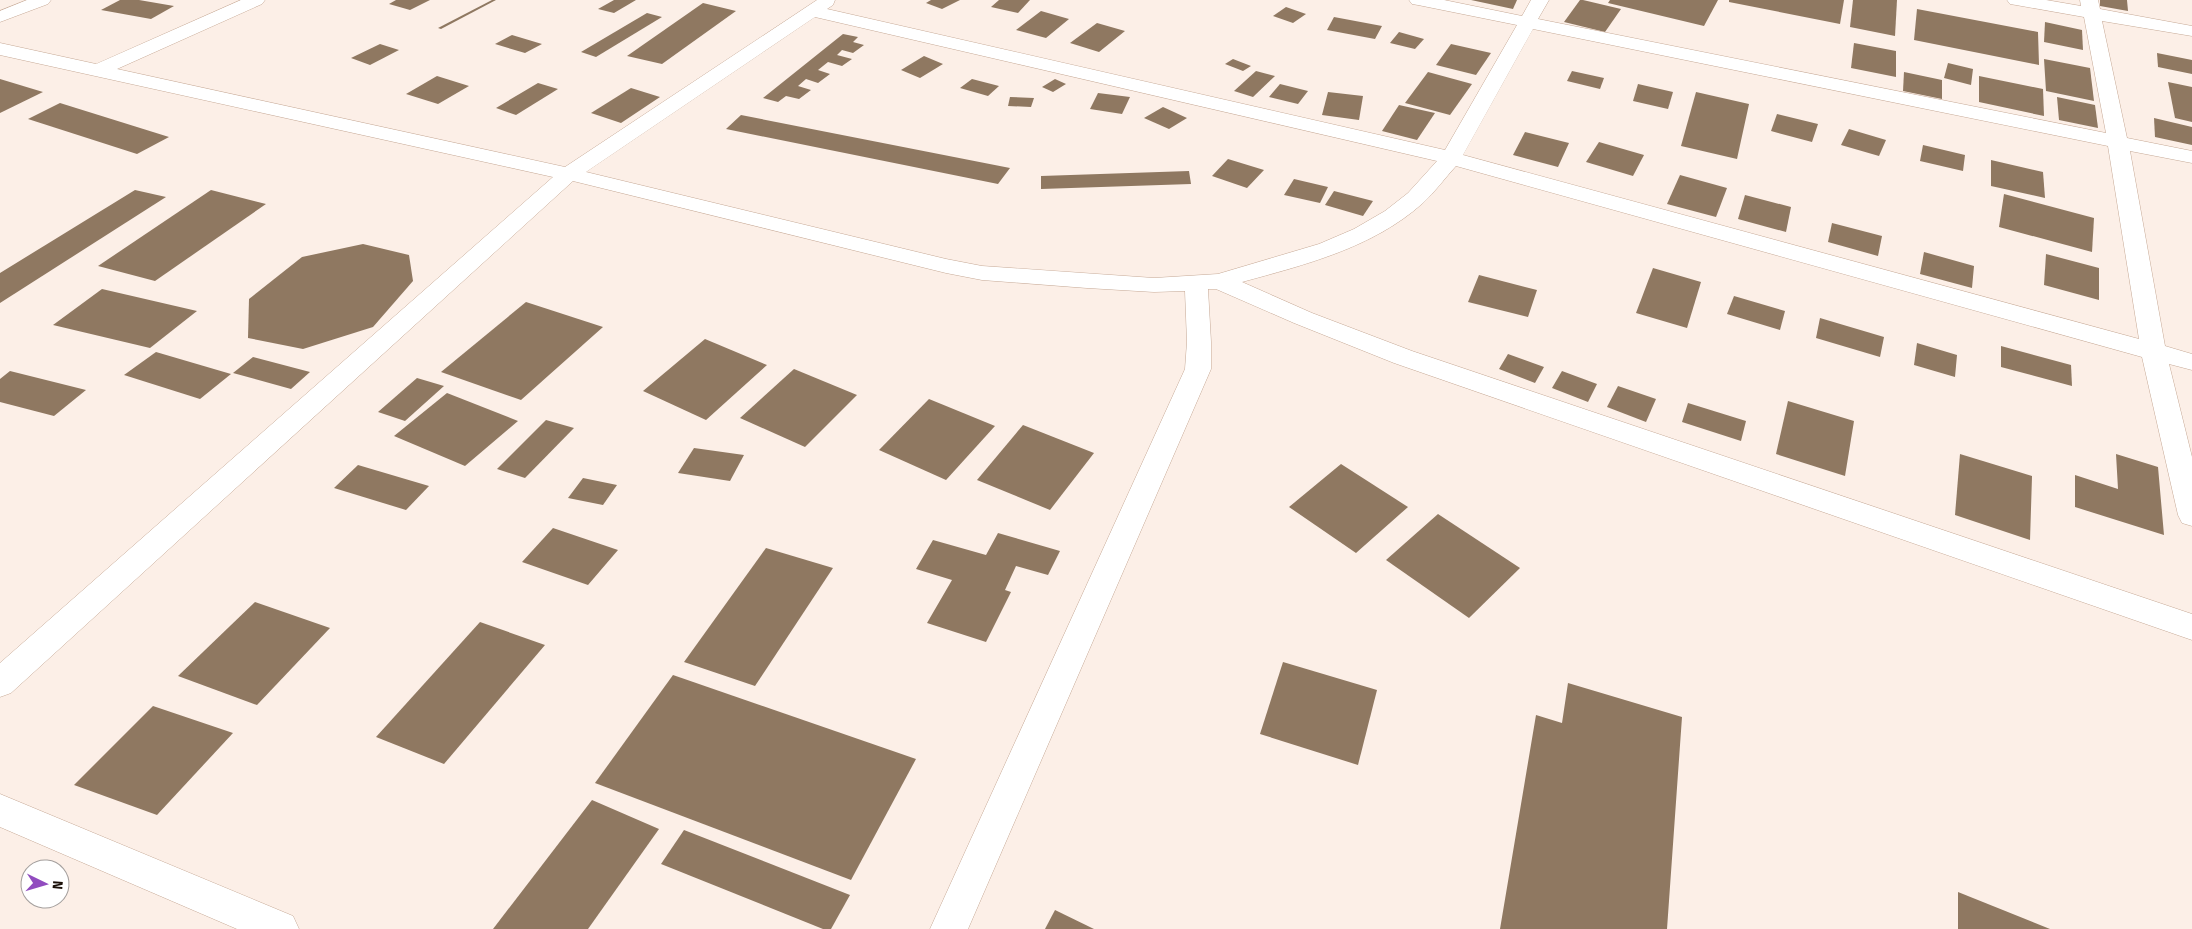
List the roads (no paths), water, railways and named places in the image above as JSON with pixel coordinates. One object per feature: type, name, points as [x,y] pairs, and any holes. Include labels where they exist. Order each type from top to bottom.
[{"type":"street","points":[[0,17],[42,0]]},
{"type":"street","points":[[100,70],[256,0]]},
{"type":"street","points":[[1418,0],[2192,157]]},
{"type":"street","points":[[0,49],[569,174],[982,273],[1154,285],[1207,282],[1278,265],[1327,249],[1362,234],[1393,216],[1416,198],[1451,158],[1540,0]]},
{"type":"street","points":[[2016,0],[2090,7],[2192,32]]},
{"type":"street","points":[[0,683],[569,174],[820,6],[1451,158],[2192,362]]},
{"type":"street","points":[[2090,7],[2118,142],[2154,353],[2192,515]]},
{"type":"street","points":[[1207,282],[1403,357],[2192,628]]},
{"type":"street","points":[[949,929],[1198,369],[1199,342],[1207,282]]},
{"type":"street","points":[[0,810],[280,929]]}]
